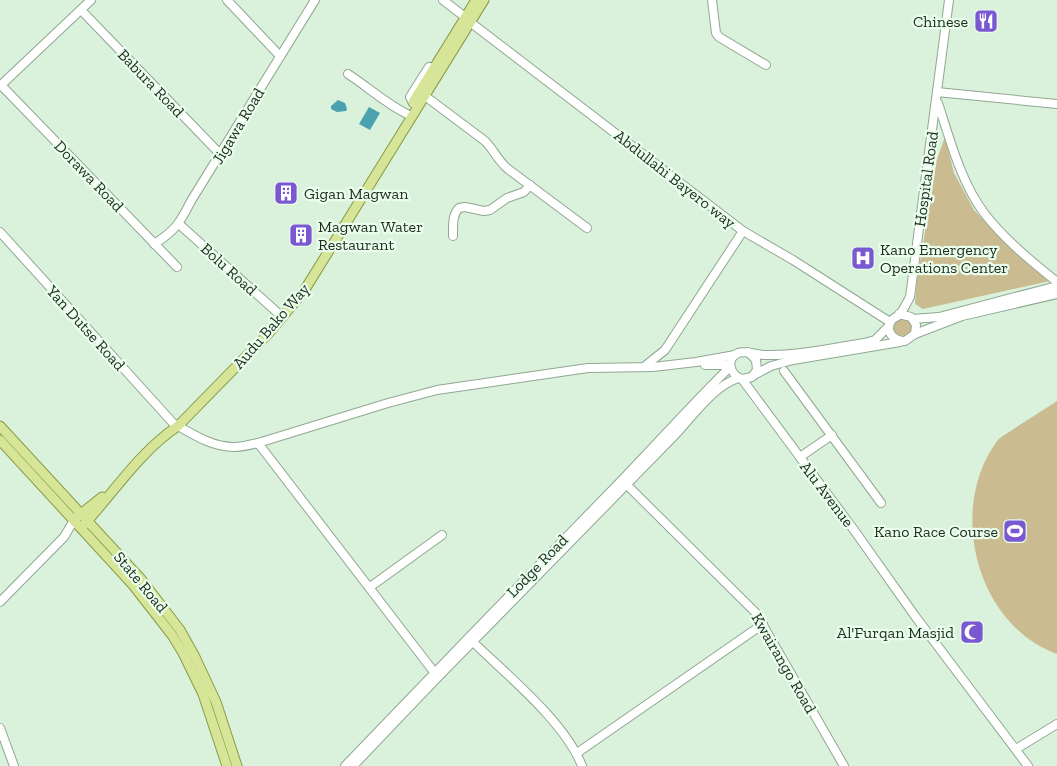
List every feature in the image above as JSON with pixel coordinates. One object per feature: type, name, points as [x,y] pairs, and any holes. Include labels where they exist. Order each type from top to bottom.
[{"type":"main road","name":"Audu Bako Way","points":[[84,524],[114,488],[268,334],[299,298],[425,96],[468,19],[476,0]]},
{"type":"main road","name":"Audu Bako Way","points":[[176,425],[279,314],[321,255],[434,68],[468,19],[484,0]]},
{"type":"main road","name":"State Road","points":[[0,426],[146,600],[183,653],[203,694],[227,766]]},
{"type":"main road","name":"State Road","points":[[0,440],[78,517]]},
{"type":"main road","name":"Audu Bako Way","points":[[78,517],[114,488]]},
{"type":"main road","name":"State Road","points":[[84,524],[141,579],[184,637],[203,672],[216,702],[236,766]]},
{"type":"street","points":[[0,86],[91,0]]},
{"type":"street","points":[[227,0],[280,56]]},
{"type":"street","name":"Jigawa Road","points":[[154,244],[165,238],[180,224],[192,201],[315,0]]},
{"type":"street","name":"Abdullahi Bayero way","points":[[443,0],[743,231],[793,260],[890,324]]},
{"type":"street","points":[[712,0],[716,33],[766,65]]},
{"type":"street","name":"Hospital Road","points":[[899,314],[910,297],[949,0]]},
{"type":"street","name":"Babura Road","points":[[81,10],[221,155]]},
{"type":"street","points":[[348,74],[406,114]]},
{"type":"street","name":"Dorawa Road","points":[[0,86],[177,267]]},
{"type":"street","points":[[425,96],[491,147],[502,163],[587,228]]},
{"type":"street","points":[[937,96],[1057,104]]},
{"type":"street","name":"Hospital Road","points":[[937,96],[966,182],[983,212],[1004,236],[1057,282]]},
{"type":"street","points":[[453,236],[455,212],[459,208],[490,210],[507,198],[524,192],[530,185]]},
{"type":"street","name":"Bolu Road","points":[[180,224],[279,314]]},
{"type":"street","points":[[643,368],[665,350],[743,231]]},
{"type":"street","name":"Yan Dutse Road","points":[[0,232],[176,425],[204,440],[224,446],[236,447],[258,443],[437,390],[588,368],[653,367]]},
{"type":"street","points":[[653,367],[696,362],[744,352],[761,355],[782,354],[864,343],[875,340],[899,314],[912,318],[939,316],[1057,286]]},
{"type":"street","points":[[890,324],[892,336],[895,340],[905,341],[915,334],[962,316],[1057,294]]},
{"type":"street","points":[[910,297],[912,318],[916,325],[915,334]]},
{"type":"street","name":"Lodge Road","points":[[353,766],[713,394],[726,383],[746,378],[771,366],[793,360],[905,341]]},
{"type":"street","points":[[735,355],[730,366],[733,374],[746,378],[757,370],[756,360],[748,352]]},
{"type":"street","points":[[653,367],[664,368],[711,364],[730,366]]},
{"type":"street","name":"Lodge Road","points":[[345,766],[730,366]]},
{"type":"street","points":[[784,371],[881,503]]},
{"type":"street","name":"Alu Avenue","points":[[746,378],[750,392],[1028,766]]},
{"type":"street","points":[[800,457],[832,435]]},
{"type":"street","points":[[258,443],[434,672]]},
{"type":"street","name":"Kwairango Road","points":[[627,485],[749,604],[763,624],[844,766]]},
{"type":"street","points":[[0,602],[64,537],[78,517]]},
{"type":"street","points":[[64,537],[84,524]]},
{"type":"street","points":[[370,587],[442,535]]},
{"type":"street","points":[[577,753],[763,624]]},
{"type":"street","points":[[472,642],[559,728],[577,753],[582,766]]},
{"type":"street","points":[[1016,749],[1057,724]]},
{"type":"street","points":[[0,728],[14,766]]},
{"type":"shaded area","points":[[945,137],[954,173],[974,210],[1014,252],[1050,281],[923,309],[915,304],[917,280],[937,159]]},
{"type":"shaded area","points":[[903,318],[910,321],[913,328],[910,335],[903,338],[896,335],[893,328],[896,321]]},
{"type":"shaded area","name":"Kano Race Course","points":[[1057,401],[1057,654],[1029,639],[1006,618],[989,592],[978,562],[973,531],[974,499],[982,468],[997,441]]},
{"type":"water","points":[[338,100],[345,103],[346,111],[337,112],[331,109],[331,106]]},
{"type":"water","points":[[369,107],[380,113],[370,130],[359,124]]},
{"type":"place","name":"Chinese","points":[[986,21]]},
{"type":"place","name":"Gigan Magwan","points":[[286,193]]},
{"type":"place","name":"Magwan Water Restaurant","points":[[301,235]]},
{"type":"place","name":"Kano Emergency Operations Center","points":[[863,258]]},
{"type":"place","name":"Kano Race Course","points":[[1015,531]]},
{"type":"place","name":"Al'Furqan Masjid","points":[[972,632]]}]
